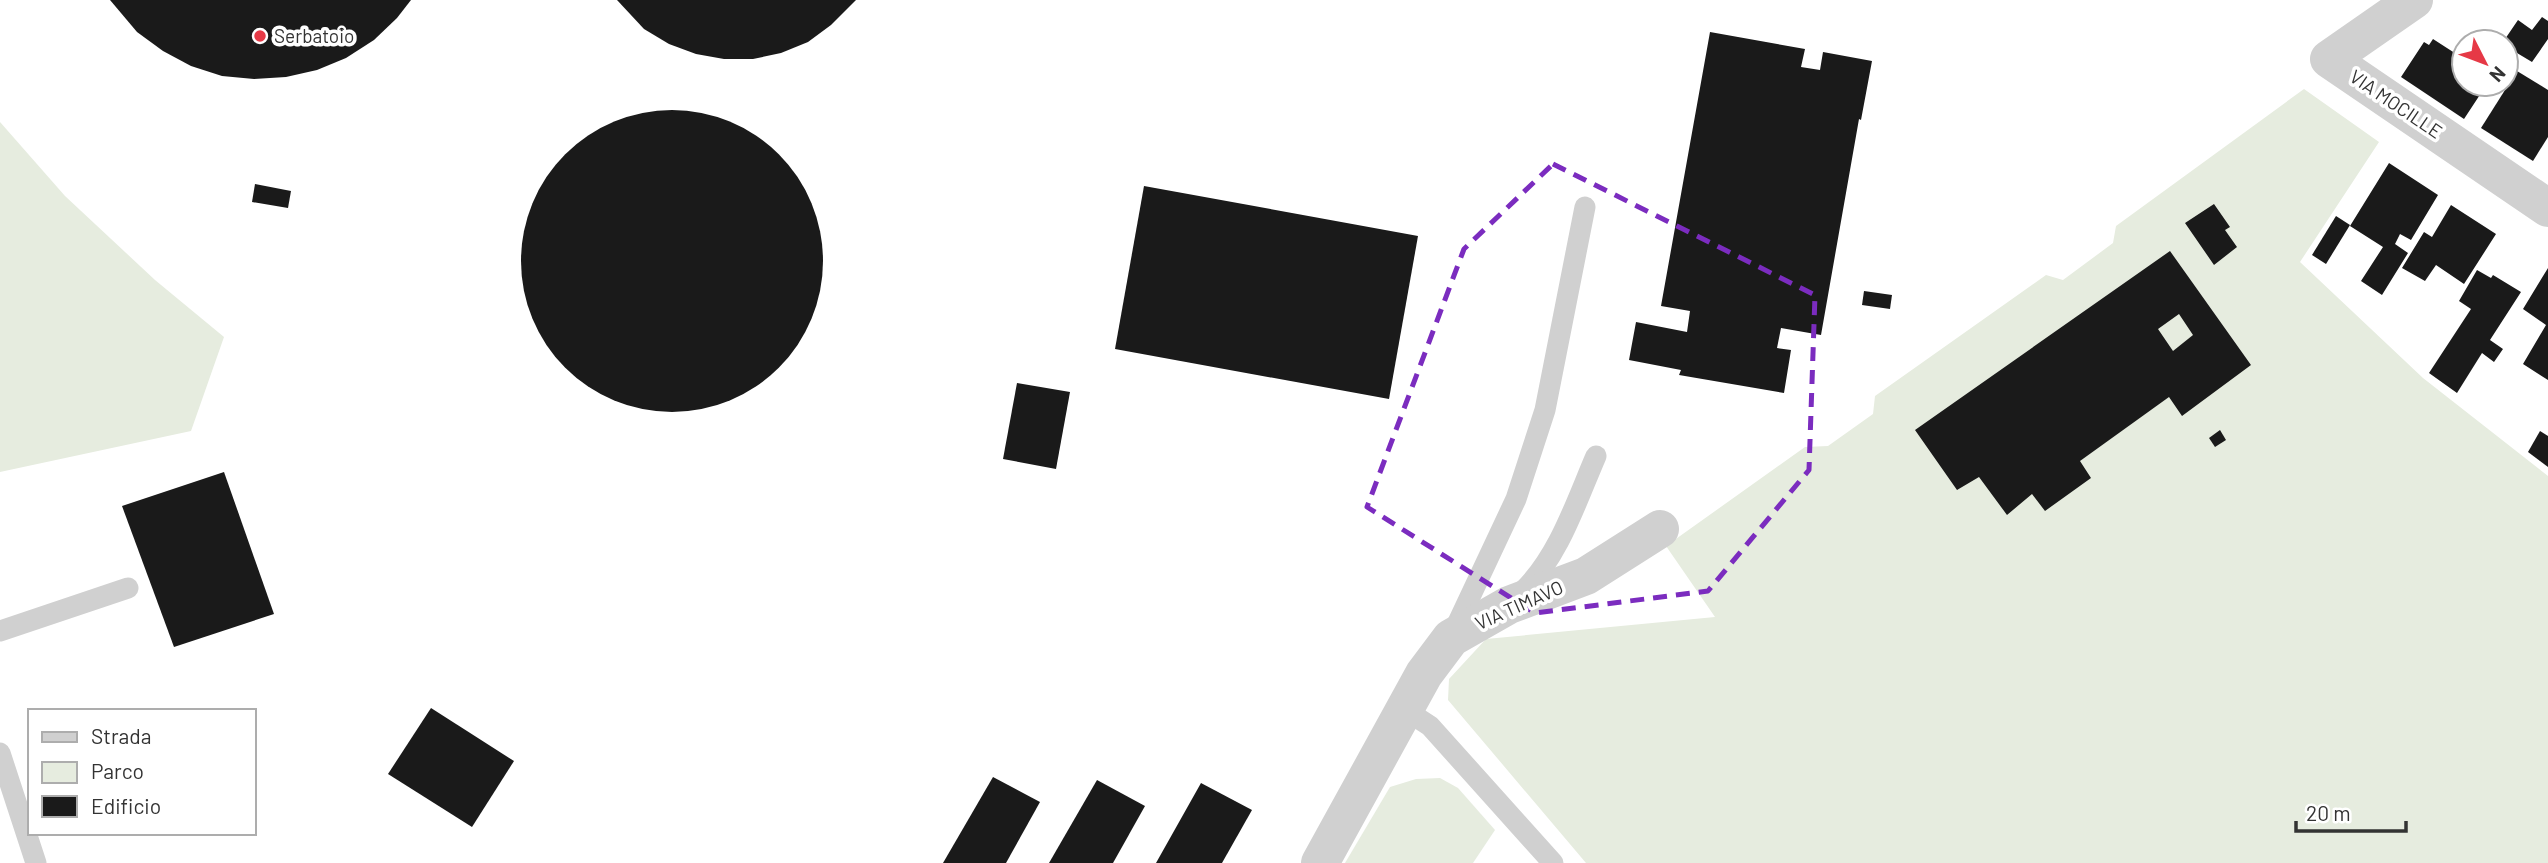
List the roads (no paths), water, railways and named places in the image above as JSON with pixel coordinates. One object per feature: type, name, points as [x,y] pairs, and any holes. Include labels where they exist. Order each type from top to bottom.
[{"type":"street","name":"VIA MOCILLE","points":[[2414,0],[2329,59],[2548,208]]},
{"type":"street","name":"VIA TIMAVO","points":[[1320,863],[1424,674],[1451,638],[1509,605],[1586,576],[1660,529]]},
{"type":"lane","points":[[1451,638],[1516,499],[1545,410],[1586,207]]},
{"type":"lane","points":[[1509,605],[1540,574],[1569,518],[1596,456]]},
{"type":"lane","points":[[0,631],[128,588]]},
{"type":"lane","points":[[1404,709],[1430,726],[1553,863]]},
{"type":"lane","points":[[0,753],[36,863]]},
{"type":"place","name":"Serbatoio","points":[[260,36]]}]
